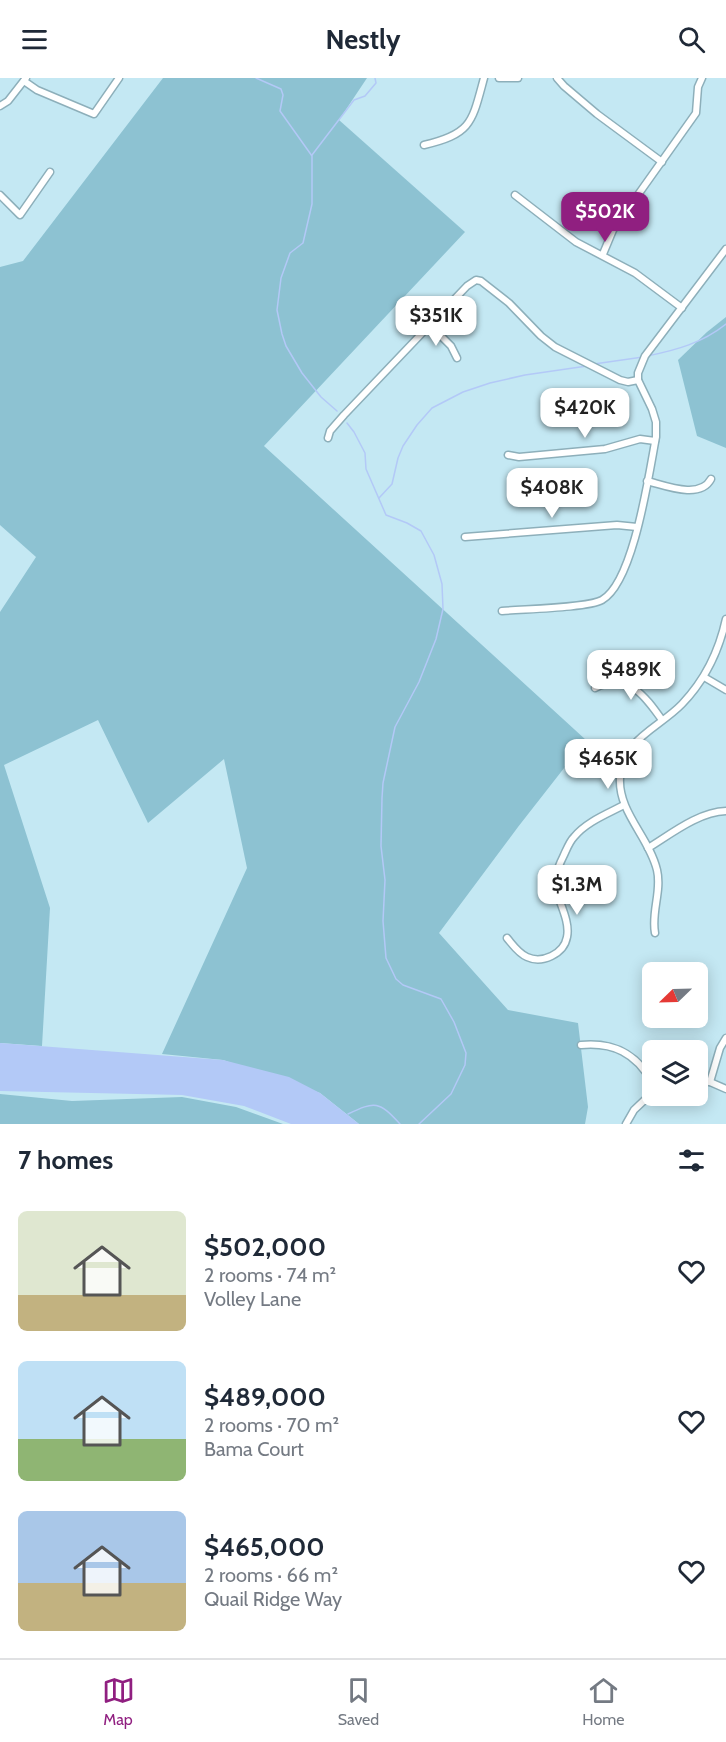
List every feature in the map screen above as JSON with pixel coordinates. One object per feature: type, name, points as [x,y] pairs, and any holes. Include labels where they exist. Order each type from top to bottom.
[{"type":"street","points":[[0,106],[8,101],[25,80],[37,90],[94,114],[119,78]]},
{"type":"street","points":[[424,145],[446,139],[462,131],[474,114],[484,78]]},
{"type":"street","points":[[500,78],[518,78]]},
{"type":"street","points":[[557,78],[597,114],[662,162]]},
{"type":"street","points":[[603,255],[613,230],[696,113],[698,87],[702,78]]},
{"type":"street","points":[[0,195],[20,214],[50,172]]},
{"type":"street","points":[[515,195],[576,242],[635,273],[682,308]]},
{"type":"street","points":[[502,611],[593,603],[610,594],[626,567],[655,441],[656,422],[638,380],[639,368],[726,249]]},
{"type":"street","points":[[328,438],[330,431],[467,286],[476,280],[481,281],[509,303],[555,347],[620,380],[628,382],[638,380]]},
{"type":"street","points":[[430,325],[452,345],[457,358]]},
{"type":"street","points":[[508,455],[519,457],[605,449],[640,439],[655,441]]},
{"type":"street","points":[[646,481],[688,490],[701,488],[711,479]]},
{"type":"street","points":[[465,537],[616,525],[637,527]]},
{"type":"street","points":[[655,933],[653,922],[659,883],[653,858],[621,797],[621,768],[634,742],[680,706],[704,677],[717,650],[726,620]]},
{"type":"street","points":[[704,677],[726,690]]},
{"type":"street","points":[[595,688],[605,683],[626,685],[639,691],[662,720]]},
{"type":"street","points":[[507,938],[520,953],[529,958],[541,959],[561,950],[567,938],[568,929],[556,884],[556,874],[560,864],[573,838],[590,824],[624,805]]},
{"type":"street","points":[[648,848],[696,820],[726,811]]},
{"type":"street","points":[[726,1038],[720,1048],[710,1082],[726,1089]]},
{"type":"street","points":[[581,1044],[612,1046],[626,1052],[642,1065]]},
{"type":"street","points":[[626,1124],[634,1110],[642,1102]]},
{"type":"shaded area","points":[[163,78],[367,78],[339,120],[465,232],[264,446],[586,740],[439,933],[508,1010],[578,1023],[588,1107],[585,1124],[359,1124],[320,1093],[223,1060],[162,1054],[247,868],[224,759],[148,823],[98,720],[4,765],[50,908],[42,1046],[0,1043],[0,612],[36,557],[0,525],[0,267],[23,261]]},
{"type":"shaded area","points":[[726,317],[726,448],[697,436],[678,360]]},
{"type":"shaded area","points":[[0,1043],[223,1060],[289,1077],[320,1093],[359,1124],[291,1124],[244,1106],[182,1095],[0,1091]]},
{"type":"shaded area","points":[[0,1094],[72,1101],[182,1097],[236,1107],[283,1124],[0,1124]]},
{"type":"waterway","points":[[256,78],[281,89],[283,95],[280,111],[312,156],[312,204],[303,243],[290,253],[281,278],[277,310],[286,346],[302,373],[321,397],[337,411]]},
{"type":"waterway","points":[[312,155],[354,100],[365,96],[376,83],[375,78]]},
{"type":"waterway","points":[[647,356],[689,345],[726,324]]},
{"type":"waterway","points":[[594,364],[643,357]]},
{"type":"waterway","points":[[379,498],[392,484],[403,446],[432,408],[463,392],[490,383],[525,375],[587,366]]},
{"type":"waterway","points":[[347,423],[365,453],[366,469],[386,515],[421,531],[434,555],[442,584],[443,609],[436,639],[419,682],[395,727],[382,798],[381,846],[385,880],[383,921],[386,958],[396,979],[403,985],[441,999],[454,1022],[466,1053],[465,1065],[451,1094],[419,1124]]},
{"type":"waterway","points":[[348,1114],[376,1105],[387,1111],[400,1124]]}]
